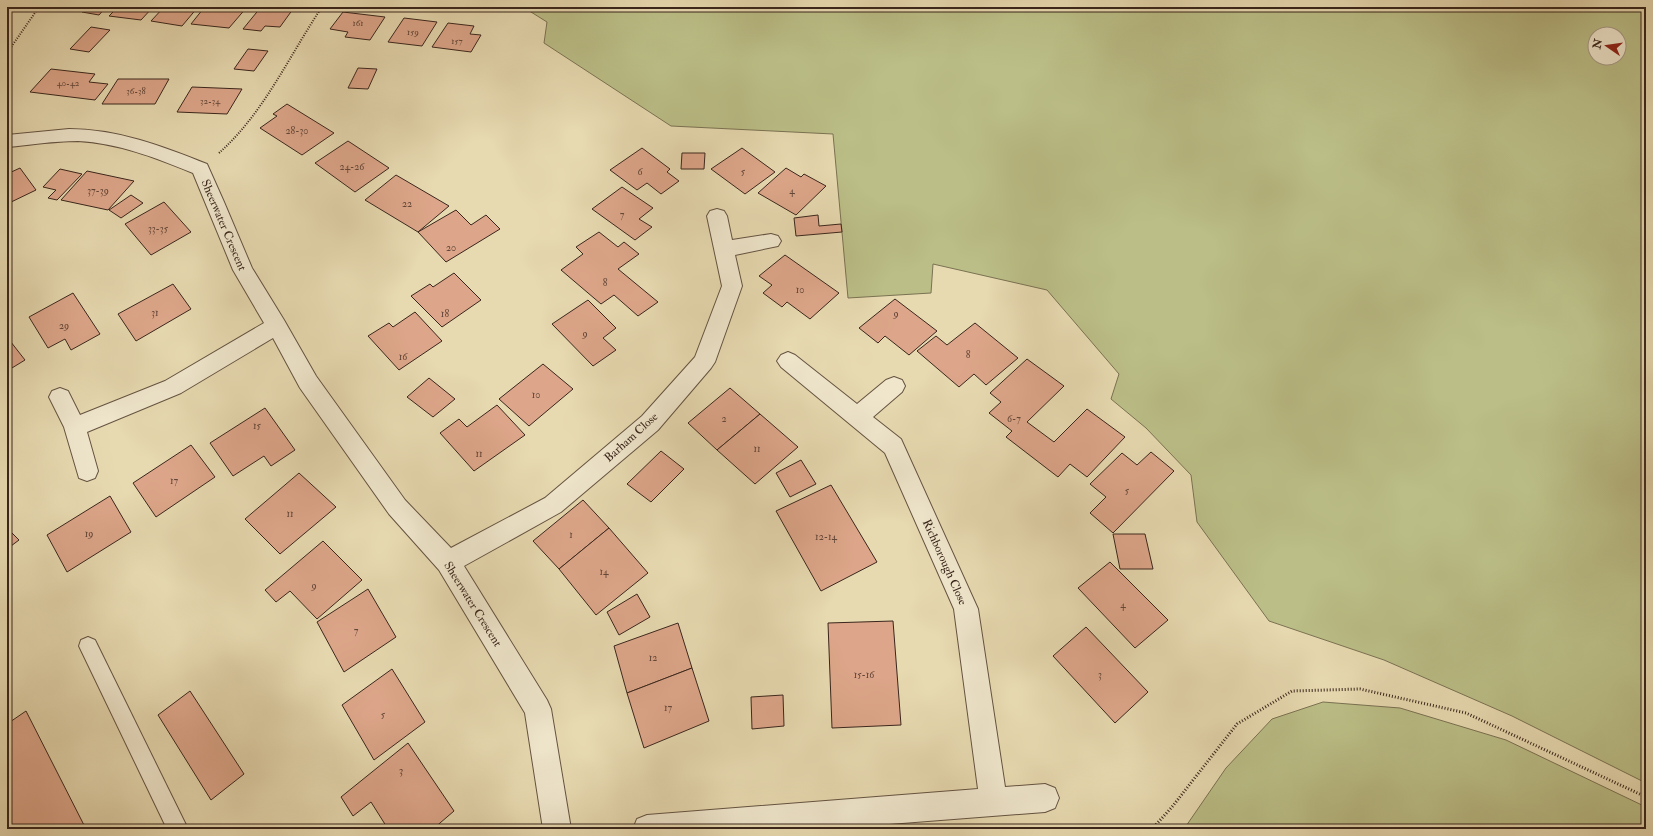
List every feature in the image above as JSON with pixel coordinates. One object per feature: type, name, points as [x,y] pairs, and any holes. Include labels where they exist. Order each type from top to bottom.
[{"type":"street","name":"Sheerwater Crescent","points":[[7,141],[45,136],[88,136],[127,142],[163,154],[200,169],[243,270],[277,326],[308,382],[392,500],[448,562],[538,709],[557,829]]},
{"type":"street","name":"Barham Close","points":[[448,562],[553,505],[650,423],[704,362],[732,286],[718,216]]},
{"type":"street","points":[[724,249],[771,241]]},
{"type":"street","points":[[75,427],[173,387],[277,326]]},
{"type":"street","name":"Richborough Close","points":[[788,361],[893,446],[966,609],[993,802]]},
{"type":"street","points":[[857,416],[894,386]]},
{"type":"street","points":[[60,397],[75,427],[87,471]]},
{"type":"street","points":[[647,829],[1045,798]]},
{"type":"lane","points":[[88,646],[178,829]]},
{"type":"path","points":[[7,53],[39,7]]},
{"type":"path","points":[[200,169],[228,146],[263,104],[287,62],[322,7]]},
{"type":"path","points":[[1152,829],[1172,807],[1238,724],[1292,691],[1360,689],[1466,713],[1646,797]]},
{"type":"green space","points":[[523,7],[1646,7],[1646,783],[1512,716],[1384,660],[1269,621],[1197,522],[1191,475],[1146,428],[1111,399],[1119,374],[1047,290],[933,264],[931,293],[848,298],[833,134],[671,126],[544,43],[547,22]]},
{"type":"green space","points":[[1323,702],[1400,708],[1506,740],[1646,807],[1646,829],[1184,829],[1226,768],[1272,719]]},
{"type":"building","points":[[76,7],[106,7],[99,15],[82,12],[87,8]]},
{"type":"building","points":[[118,7],[153,7],[141,20],[109,16]]},
{"type":"building","points":[[164,7],[198,7],[182,26],[151,21]]},
{"type":"building","points":[[213,7],[247,7],[229,28],[191,24],[203,9],[211,10]]},
{"type":"building","points":[[261,7],[293,9],[280,27],[265,26],[261,31],[243,29]]},
{"type":"building","points":[[343,12],[385,17],[370,40],[345,37],[348,32],[330,29]]},
{"type":"building","points":[[404,18],[437,22],[422,46],[388,42]]},
{"type":"building","points":[[448,23],[474,26],[470,34],[481,35],[471,52],[432,47]]},
{"type":"building","points":[[91,27],[110,30],[89,52],[70,49]]},
{"type":"building","points":[[248,49],[268,51],[254,71],[234,69]]},
{"type":"building","points":[[358,68],[377,69],[368,89],[348,88]]},
{"type":"building","points":[[51,69],[95,74],[89,82],[108,84],[95,100],[30,92]]},
{"type":"building","points":[[118,79],[169,79],[155,104],[102,104]]},
{"type":"building","points":[[192,87],[242,89],[227,114],[177,112]]},
{"type":"building","points":[[287,104],[334,133],[302,155],[260,128],[277,116],[273,114]]},
{"type":"building","points":[[348,141],[389,168],[355,192],[315,163]]},
{"type":"building","points":[[642,148],[670,169],[667,172],[679,181],[661,194],[647,183],[637,190],[610,170]]},
{"type":"building","points":[[742,148],[775,172],[745,194],[711,169]]},
{"type":"building","points":[[682,153],[705,153],[704,169],[681,169]]},
{"type":"building","points":[[20,168],[36,190],[7,204],[7,174]]},
{"type":"building","points":[[786,168],[801,177],[804,174],[826,186],[796,215],[758,193]]},
{"type":"building","points":[[60,169],[82,174],[57,200],[48,198],[56,190],[43,187]]},
{"type":"building","points":[[87,171],[134,181],[108,210],[61,200]]},
{"type":"building","points":[[396,175],[449,206],[418,232],[365,200]]},
{"type":"building","points":[[622,187],[653,208],[639,219],[652,227],[635,240],[592,209]]},
{"type":"building","points":[[131,195],[143,203],[121,218],[109,210]]},
{"type":"building","points":[[164,202],[191,232],[151,255],[125,224]]},
{"type":"building","points":[[456,210],[471,225],[486,215],[500,229],[446,262],[418,232]]},
{"type":"building","points":[[818,215],[819,226],[841,224],[842,232],[796,236],[794,218]]},
{"type":"building","points":[[599,232],[618,247],[624,242],[639,254],[618,269],[658,302],[638,316],[614,295],[601,304],[561,270],[583,254],[576,247]]},
{"type":"building","points":[[785,255],[839,293],[810,319],[787,302],[782,307],[763,293],[772,285],[759,276]]},
{"type":"building","points":[[454,273],[481,300],[442,327],[411,296],[430,284],[433,287]]},
{"type":"building","points":[[173,284],[191,309],[136,341],[118,314]]},
{"type":"building","points":[[73,293],[100,334],[71,350],[65,339],[48,348],[29,317]]},
{"type":"building","points":[[895,299],[937,331],[909,355],[885,336],[878,343],[859,328]]},
{"type":"building","points":[[588,300],[616,328],[603,338],[616,350],[593,366],[552,324]]},
{"type":"building","points":[[415,312],[442,341],[399,370],[368,336],[389,323],[393,327]]},
{"type":"building","points":[[975,323],[1018,358],[986,385],[974,374],[959,387],[917,351],[936,336],[947,345]]},
{"type":"building","points":[[7,337],[25,360],[7,371]]},
{"type":"building","points":[[1027,359],[1064,386],[1027,422],[1054,442],[1087,409],[1125,437],[1087,477],[1070,464],[1058,477],[1006,437],[1012,431],[989,413],[1001,402],[990,393]]},
{"type":"building","points":[[543,364],[573,389],[529,426],[499,399]]},
{"type":"building","points":[[429,378],[455,399],[433,417],[407,397]]},
{"type":"building","points":[[730,388],[760,414],[717,450],[688,423]]},
{"type":"building","points":[[497,405],[525,435],[474,471],[440,433],[459,419],[467,427]]},
{"type":"building","points":[[265,408],[295,450],[271,466],[264,456],[233,476],[210,443]]},
{"type":"building","points":[[760,414],[798,447],[755,484],[717,450]]},
{"type":"building","points":[[191,445],[215,477],[156,517],[133,483]]},
{"type":"building","points":[[661,451],[684,469],[651,502],[627,484]]},
{"type":"building","points":[[1151,452],[1174,471],[1113,533],[1090,513],[1106,497],[1090,484],[1122,453],[1137,465]]},
{"type":"building","points":[[801,460],[816,484],[790,497],[776,473]]},
{"type":"building","points":[[299,473],[336,507],[280,554],[245,519]]},
{"type":"building","points":[[831,485],[877,562],[821,591],[776,511]]},
{"type":"building","points":[[110,496],[131,532],[67,572],[47,535]]},
{"type":"building","points":[[583,500],[609,528],[559,569],[533,541]]},
{"type":"building","points":[[7,528],[19,540],[7,549]]},
{"type":"building","points":[[609,528],[648,573],[596,615],[559,569]]},
{"type":"building","points":[[1113,534],[1145,534],[1153,569],[1120,569]]},
{"type":"building","points":[[323,541],[362,580],[317,619],[290,591],[276,602],[265,590]]},
{"type":"building","points":[[1110,562],[1168,620],[1135,648],[1078,588]]},
{"type":"building","points":[[368,589],[396,637],[344,672],[317,622]]},
{"type":"building","points":[[637,594],[650,617],[619,635],[607,612]]},
{"type":"building","points":[[893,621],[901,725],[832,728],[828,623]]},
{"type":"building","points":[[678,623],[692,668],[627,693],[614,646]]},
{"type":"building","points":[[1086,627],[1148,692],[1115,723],[1053,656]]},
{"type":"building","points":[[692,668],[709,721],[644,748],[627,693]]},
{"type":"building","points":[[392,669],[425,722],[374,760],[342,705]]},
{"type":"building","points":[[190,691],[244,774],[211,800],[158,715]]},
{"type":"building","points":[[783,695],[784,726],[752,729],[751,697]]},
{"type":"building","points":[[26,711],[86,829],[7,829],[7,724]]},
{"type":"building","points":[[408,743],[454,811],[433,829],[388,829],[371,802],[353,816],[341,797]]}]
